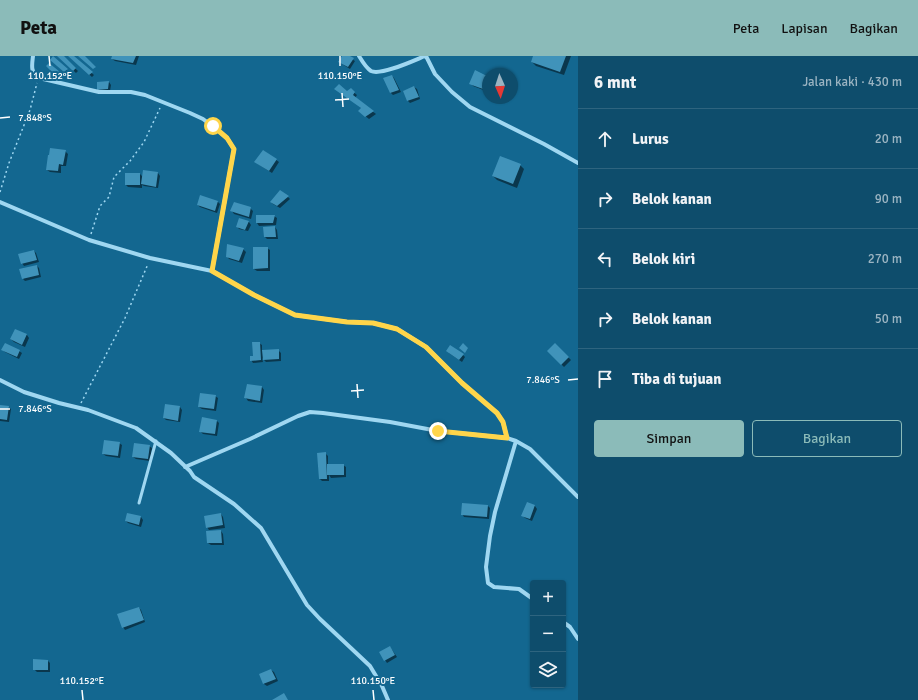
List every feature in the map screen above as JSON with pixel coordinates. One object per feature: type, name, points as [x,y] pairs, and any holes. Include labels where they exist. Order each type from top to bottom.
[{"type":"street","points":[[34,56],[32,70],[34,75],[38,78],[99,92],[138,93],[203,119],[227,138],[234,149],[212,271]]},
{"type":"street","points":[[360,56],[371,71],[378,72],[426,56],[435,74],[452,92],[470,107],[544,144],[578,163]]},
{"type":"street","points":[[0,202],[89,240],[150,258],[212,271],[254,295],[295,315],[347,322],[373,323],[397,329],[426,347],[462,383],[497,413],[503,422],[507,438]]},
{"type":"street","points":[[0,380],[24,392],[79,408],[136,428],[156,441],[176,457],[194,477],[234,504],[261,528],[308,605],[320,619],[370,666],[382,686],[388,700]]},
{"type":"street","points":[[185,467],[250,439],[298,416],[310,412],[323,412],[438,431],[507,438],[530,449],[578,497]]},
{"type":"street","points":[[516,441],[495,512],[486,567],[488,584],[494,587],[519,589],[530,597]]},
{"type":"street","points":[[566,624],[570,627],[578,639]]},
{"type":"lane","points":[[139,503],[156,441]]},
{"type":"path","points":[[0,192],[9,163],[30,110],[38,78]]},
{"type":"path","points":[[89,240],[100,206],[109,197],[114,177],[130,161],[144,142],[162,103]]},
{"type":"path","points":[[79,408],[125,318],[150,258]]},
{"type":"building","points":[[53,56],[68,69],[64,72],[50,60]]},
{"type":"building","points":[[57,56],[64,56],[76,68],[73,71]]},
{"type":"building","points":[[68,56],[74,56],[93,72],[89,75]]},
{"type":"building","points":[[78,56],[85,56],[96,67],[93,69]]},
{"type":"building","points":[[112,56],[136,56],[133,63],[111,59]]},
{"type":"building","points":[[342,56],[350,56],[354,58],[348,67],[338,62]]},
{"type":"building","points":[[533,56],[566,56],[560,72],[531,62]]},
{"type":"building","points":[[49,63],[60,72],[55,75],[46,66]]},
{"type":"building","points":[[475,70],[482,74],[482,89],[469,84]]},
{"type":"building","points":[[392,75],[399,90],[390,93],[383,78]]},
{"type":"building","points":[[109,81],[108,89],[97,90],[97,82]]},
{"type":"building","points":[[339,84],[347,91],[351,88],[355,92],[353,95],[374,111],[365,117],[358,111],[361,108],[334,89]]},
{"type":"building","points":[[414,86],[419,97],[407,101],[403,91]]},
{"type":"building","points":[[50,148],[66,150],[63,165],[59,164],[58,171],[46,170]]},
{"type":"building","points":[[263,150],[277,159],[269,171],[254,162]]},
{"type":"building","points":[[500,156],[521,164],[513,184],[492,176]]},
{"type":"building","points":[[143,170],[158,172],[156,187],[141,184]]},
{"type":"building","points":[[125,173],[140,173],[140,185],[125,185]]},
{"type":"building","points":[[280,190],[289,196],[277,206],[270,202]]},
{"type":"building","points":[[200,195],[218,201],[215,211],[197,205]]},
{"type":"building","points":[[234,202],[251,207],[249,217],[230,211]]},
{"type":"building","points":[[256,215],[275,215],[273,223],[256,223]]},
{"type":"building","points":[[239,218],[249,221],[245,230],[236,227]]},
{"type":"building","points":[[275,226],[276,237],[264,237],[263,227]]},
{"type":"building","points":[[227,244],[244,248],[239,261],[226,257]]},
{"type":"building","points":[[253,247],[268,247],[268,268],[253,269]]},
{"type":"building","points":[[34,250],[37,260],[21,264],[18,254]]},
{"type":"building","points":[[37,265],[39,275],[22,279],[19,269]]},
{"type":"building","points":[[15,329],[27,334],[22,345],[10,339]]},
{"type":"building","points":[[252,342],[260,342],[261,360],[250,361],[250,356],[253,356]]},
{"type":"building","points":[[5,343],[20,350],[17,357],[1,350]]},
{"type":"building","points":[[463,343],[468,348],[465,353],[459,348]]},
{"type":"building","points":[[555,343],[569,357],[561,365],[547,351]]},
{"type":"building","points":[[450,345],[464,354],[459,360],[446,351]]},
{"type":"building","points":[[279,349],[279,359],[263,360],[262,350]]},
{"type":"building","points":[[247,384],[262,386],[260,401],[244,398]]},
{"type":"building","points":[[200,393],[216,395],[214,409],[198,407]]},
{"type":"building","points":[[165,404],[180,406],[178,421],[163,418]]},
{"type":"building","points":[[0,405],[9,406],[7,420],[0,419]]},
{"type":"building","points":[[202,417],[217,420],[215,434],[199,432]]},
{"type":"building","points":[[104,440],[120,442],[118,456],[102,454]]},
{"type":"building","points":[[134,443],[150,445],[148,459],[132,457]]},
{"type":"building","points":[[326,452],[327,479],[319,479],[317,453]]},
{"type":"building","points":[[327,464],[344,464],[344,475],[327,475]]},
{"type":"building","points":[[527,502],[535,505],[530,519],[521,516]]},
{"type":"building","points":[[462,503],[488,505],[487,517],[461,515]]},
{"type":"building","points":[[127,513],[141,516],[139,525],[125,521]]},
{"type":"building","points":[[221,513],[223,525],[206,528],[204,516]]},
{"type":"building","points":[[221,530],[222,543],[207,543],[206,531]]},
{"type":"building","points":[[139,607],[144,620],[122,628],[117,614]]},
{"type":"building","points":[[390,646],[395,655],[384,661],[379,652]]},
{"type":"building","points":[[33,659],[48,660],[48,670],[33,670]]},
{"type":"building","points":[[271,669],[276,679],[263,684],[259,674]]},
{"type":"building","points":[[284,693],[288,700],[272,700]]},
{"type":"route","points":[[213,126],[227,138],[234,149],[212,271],[254,295],[295,315],[347,322],[373,323],[397,329],[426,347],[462,383],[497,413],[503,422],[507,438],[438,431]]}]
